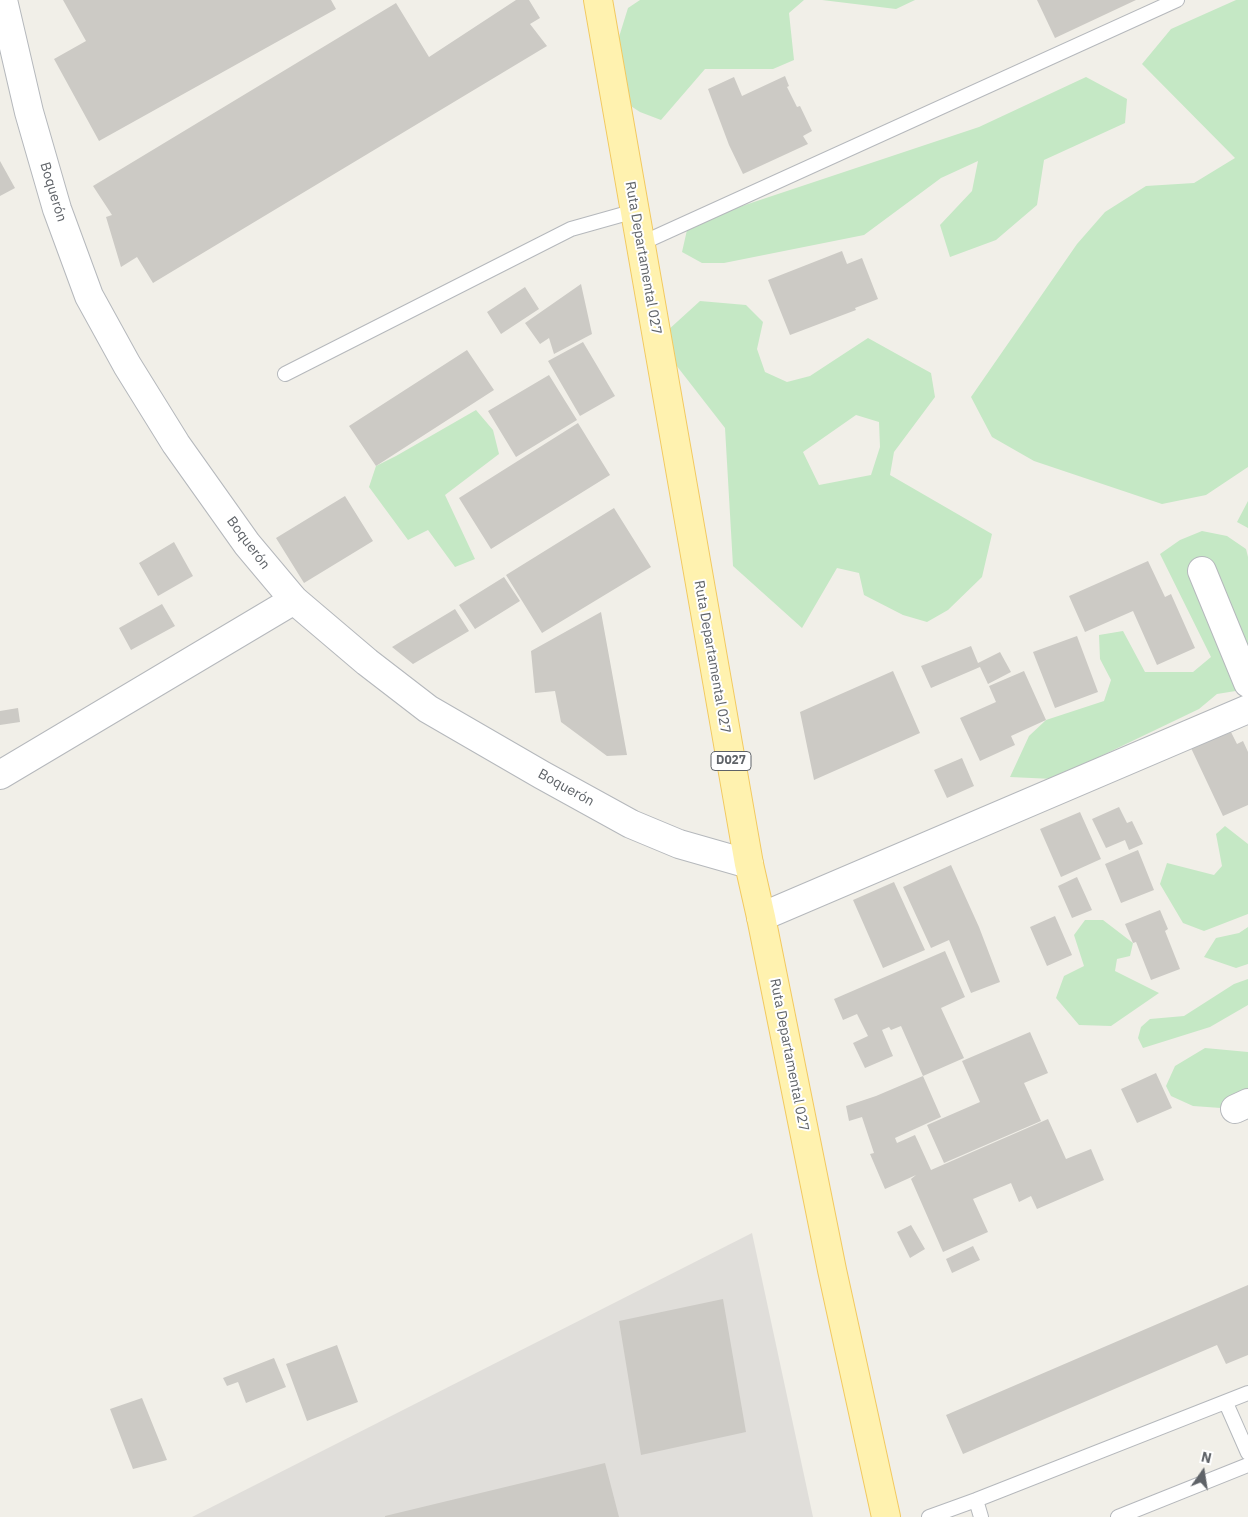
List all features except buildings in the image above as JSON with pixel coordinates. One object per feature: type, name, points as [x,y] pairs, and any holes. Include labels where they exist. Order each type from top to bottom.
[{"type":"main road","name":"Ruta Departamental 027","points":[[598,0],[749,864],[832,1270],[886,1517]]},
{"type":"street","name":"Boquerón","points":[[3,0],[28,112],[58,209],[89,296],[127,365],[176,444],[247,544],[294,600],[428,709],[631,824],[679,844],[749,864]]},
{"type":"street","points":[[1202,571],[1248,683]]},
{"type":"street","points":[[0,775],[294,600]]},
{"type":"street","points":[[761,917],[1248,709]]},
{"type":"lane","points":[[640,242],[653,238],[1177,0]]},
{"type":"lane","points":[[285,374],[571,229],[635,211]]},
{"type":"lane","points":[[929,1517],[1248,1393]]},
{"type":"lane","points":[[1226,1403],[1248,1453]]},
{"type":"lane","points":[[1118,1517],[1248,1465]]},
{"type":"lane","points":[[976,1500],[981,1517]]},
{"type":"shaded area","points":[[752,1233],[813,1517],[192,1517]]},
{"type":"green space","points":[[640,0],[804,0],[789,13],[794,60],[773,69],[705,69],[661,120],[640,112],[620,99],[614,53],[628,8]]},
{"type":"green space","points":[[822,0],[915,0],[896,9]]},
{"type":"green space","points":[[1236,0],[1248,0],[1248,467],[1206,495],[1162,504],[1034,461],[992,437],[971,397],[1077,244],[1105,212],[1146,186],[1194,183],[1235,158],[1142,64],[1171,29]]},
{"type":"green space","points":[[1086,77],[1127,99],[1125,123],[1044,160],[1037,205],[996,240],[950,257],[940,225],[972,191],[978,161],[941,178],[864,235],[724,263],[702,263],[682,252],[687,230],[730,210],[979,127]]},
{"type":"green space","points":[[700,301],[746,305],[763,322],[757,349],[765,372],[787,382],[810,376],[868,338],[931,373],[935,397],[894,452],[890,475],[992,534],[982,577],[948,610],[927,622],[903,615],[864,595],[859,573],[837,568],[802,628],[733,566],[725,428],[669,356],[667,331]],"holes":[[[856,415],[879,422],[880,447],[871,475],[819,485],[803,452]]]},
{"type":"green space","points":[[476,410],[493,430],[499,454],[445,495],[475,559],[455,567],[428,530],[408,540],[369,487],[376,466]]},
{"type":"green space","points":[[1248,501],[1248,528],[1237,522]]},
{"type":"green space","points":[[1202,531],[1227,536],[1246,549],[1248,557],[1248,689],[1217,694],[1199,709],[1053,779],[1010,777],[1029,736],[1046,720],[1104,701],[1111,680],[1100,659],[1099,635],[1123,631],[1145,672],[1193,672],[1211,657],[1160,554],[1180,540]]},
{"type":"green space","points":[[1225,826],[1248,844],[1248,914],[1204,931],[1183,923],[1160,884],[1167,863],[1214,875],[1222,866],[1216,834]]},
{"type":"green space","points":[[1085,920],[1103,920],[1133,943],[1130,956],[1117,959],[1115,971],[1159,993],[1111,1026],[1079,1025],[1056,998],[1064,976],[1084,966],[1074,935]]},
{"type":"green space","points":[[1248,927],[1248,964],[1236,968],[1204,957],[1216,938],[1239,933]]},
{"type":"green space","points":[[1248,979],[1248,1005],[1210,1027],[1143,1048],[1138,1038],[1141,1027],[1150,1019],[1184,1016],[1234,984]]},
{"type":"green space","points":[[1205,1048],[1248,1052],[1248,1106],[1235,1109],[1193,1106],[1171,1096],[1166,1086],[1175,1066]]}]
